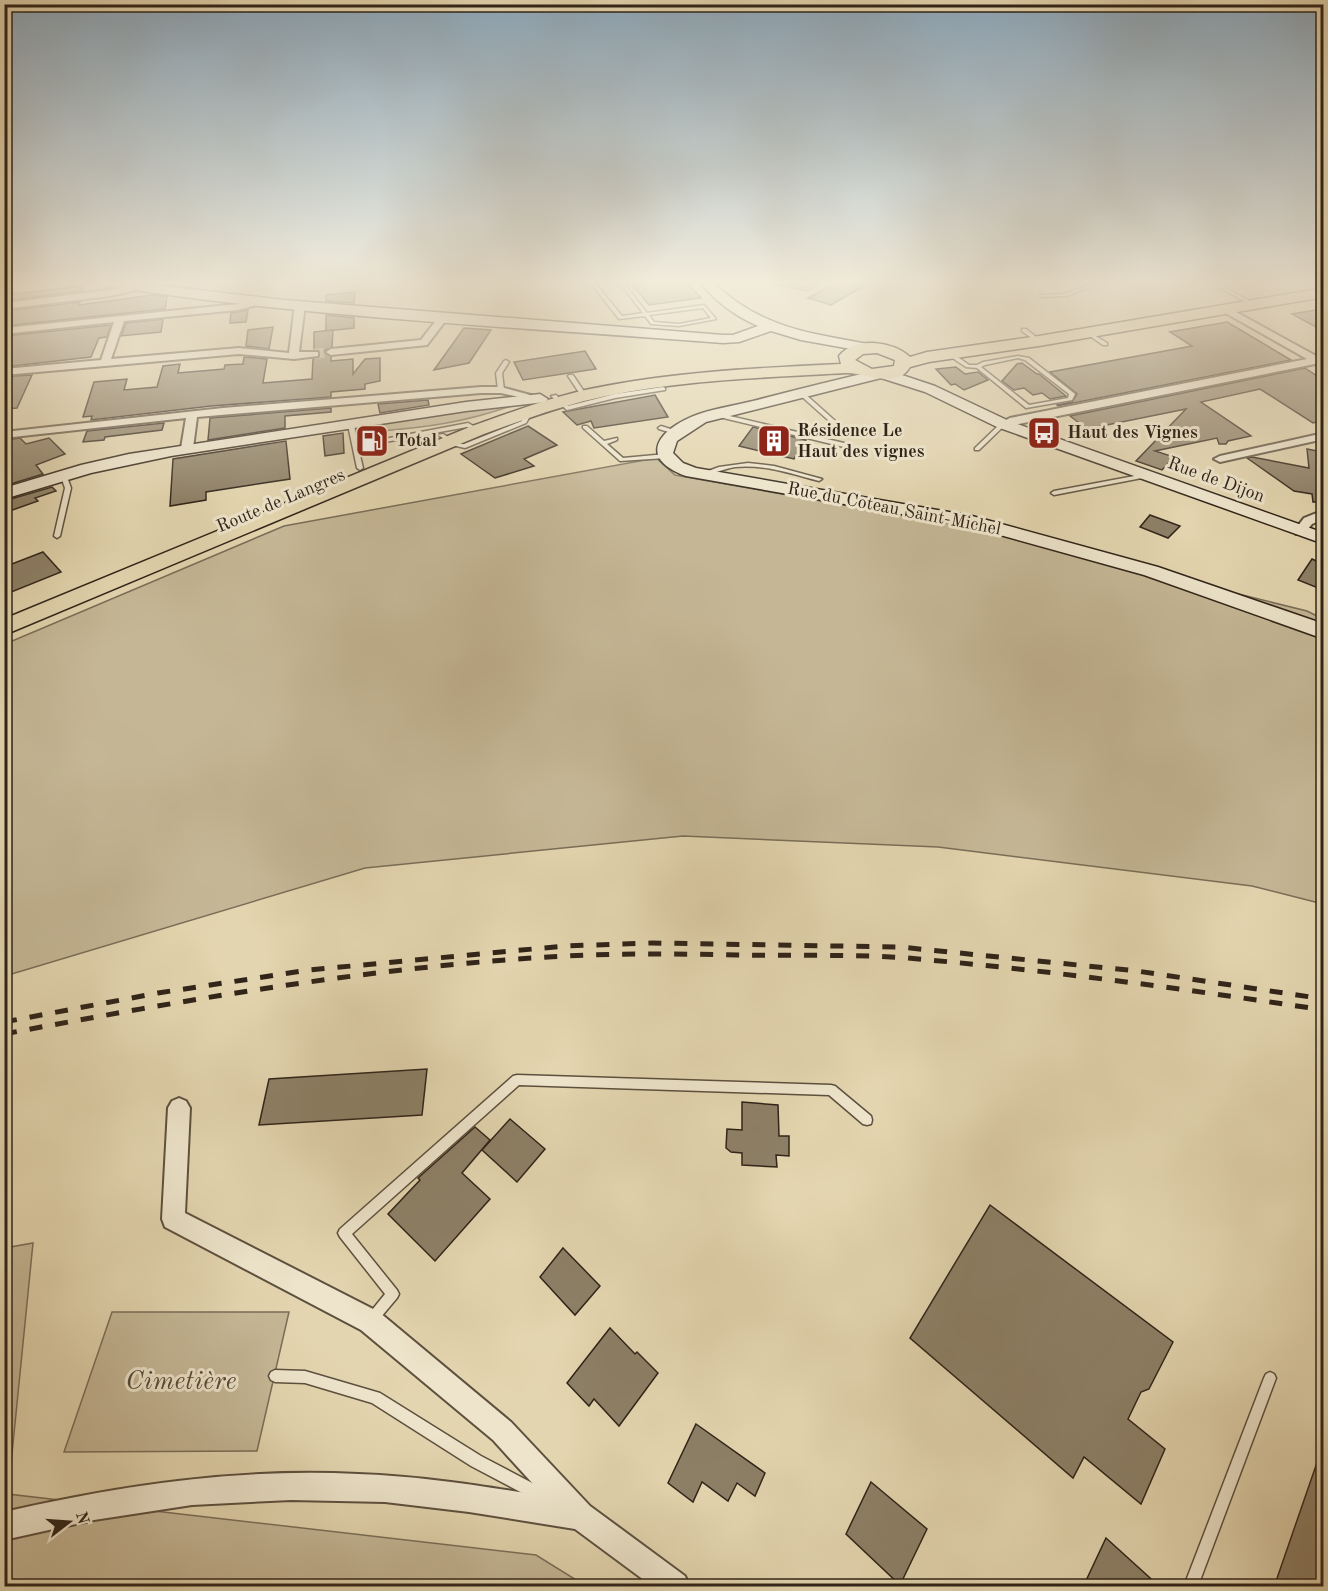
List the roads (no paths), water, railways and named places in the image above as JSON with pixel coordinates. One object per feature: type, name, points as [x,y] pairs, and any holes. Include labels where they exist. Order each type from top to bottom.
[{"type":"main road","points":[[851,367],[852,356]]},
{"type":"main road","points":[[901,356],[903,358],[903,365]]},
{"type":"main road","points":[[4,628],[447,438],[551,399],[660,378],[851,367],[882,374],[897,371],[903,365],[940,356]]},
{"type":"main road","points":[[582,393],[851,367]]},
{"type":"main road","points":[[473,428],[517,416],[551,399]]},
{"type":"main road","name":"Route de Langres","points":[[4,618],[360,468],[447,438]]},
{"type":"street","points":[[105,363],[107,356]]},
{"type":"street","points":[[4,372],[180,356]]},
{"type":"street","points":[[666,456],[664,446],[668,430],[802,394],[851,367],[835,356]]},
{"type":"street","points":[[1003,424],[1321,362]]},
{"type":"street","name":"Rue de Dijon","points":[[903,365],[930,389]]},
{"type":"street","points":[[780,373],[798,381],[802,394]]},
{"type":"street","name":"Rue de Dijon","points":[[882,374],[930,389],[1003,424],[1323,539]]},
{"type":"street","points":[[4,435],[192,414],[433,393],[501,390],[551,399]]},
{"type":"street","points":[[4,494],[63,474],[121,459],[519,400],[551,399]]},
{"type":"street","points":[[187,448],[192,414]]},
{"type":"street","points":[[1220,459],[1323,436]]},
{"type":"street","name":"Rue du Coteau Saint-Michel","points":[[666,456],[678,468],[703,474],[966,520],[1151,571],[1272,612],[1323,633]]},
{"type":"street","points":[[1300,531],[1308,521],[1323,514]]},
{"type":"street","points":[[179,1107],[173,1219],[370,1321],[502,1431],[580,1516],[675,1587]]},
{"type":"street","points":[[4,1526],[94,1506],[161,1495],[258,1487],[358,1487],[459,1497],[580,1516]]},
{"type":"lane","points":[[953,356],[968,366],[978,367],[1028,407],[1070,399],[1072,394],[1027,359],[1018,357],[978,367]]},
{"type":"lane","points":[[501,390],[499,373],[506,362]]},
{"type":"lane","points":[[571,376],[582,393]]},
{"type":"lane","points":[[551,399],[564,407],[572,407],[615,396],[663,389]]},
{"type":"lane","points":[[802,394],[849,436]]},
{"type":"lane","points":[[717,415],[844,444]]},
{"type":"lane","points":[[447,438],[458,445],[472,444],[524,422],[526,418],[517,416]]},
{"type":"lane","points":[[977,449],[1003,424]]},
{"type":"lane","points":[[351,425],[360,468]]},
{"type":"lane","points":[[585,427],[622,459],[666,456]]},
{"type":"lane","points":[[356,446],[473,428]]},
{"type":"lane","points":[[603,443],[615,439]]},
{"type":"lane","points":[[703,474],[722,466],[756,464],[819,478]]},
{"type":"lane","points":[[57,536],[68,488],[63,474]]},
{"type":"lane","points":[[1054,493],[1145,476]]},
{"type":"lane","points":[[144,569],[159,557],[218,531]]},
{"type":"lane","points":[[370,1321],[393,1294],[344,1233],[517,1080],[831,1090],[867,1120]]},
{"type":"lane","points":[[275,1377],[305,1377],[375,1398],[476,1461],[580,1516]]},
{"type":"lane","points":[[1191,1587],[1270,1378]]},
{"type":"railway","points":[[4,1022],[158,993],[309,970],[565,946],[652,943],[900,947],[1137,971],[1324,999]]},
{"type":"railway","points":[[4,1034],[144,1008],[354,976],[425,967],[610,954],[907,958],[1012,968],[1324,1010]]},
{"type":"place","name":"Haut des Vignes","points":[[1044,433]]},
{"type":"place","name":"Total","points":[[372,441]]},
{"type":"place","name":"Résidence Le Haut des vignes","points":[[774,441]]},
{"type":"park label","name":"Cimetière","points":[[181,1381]]}]
